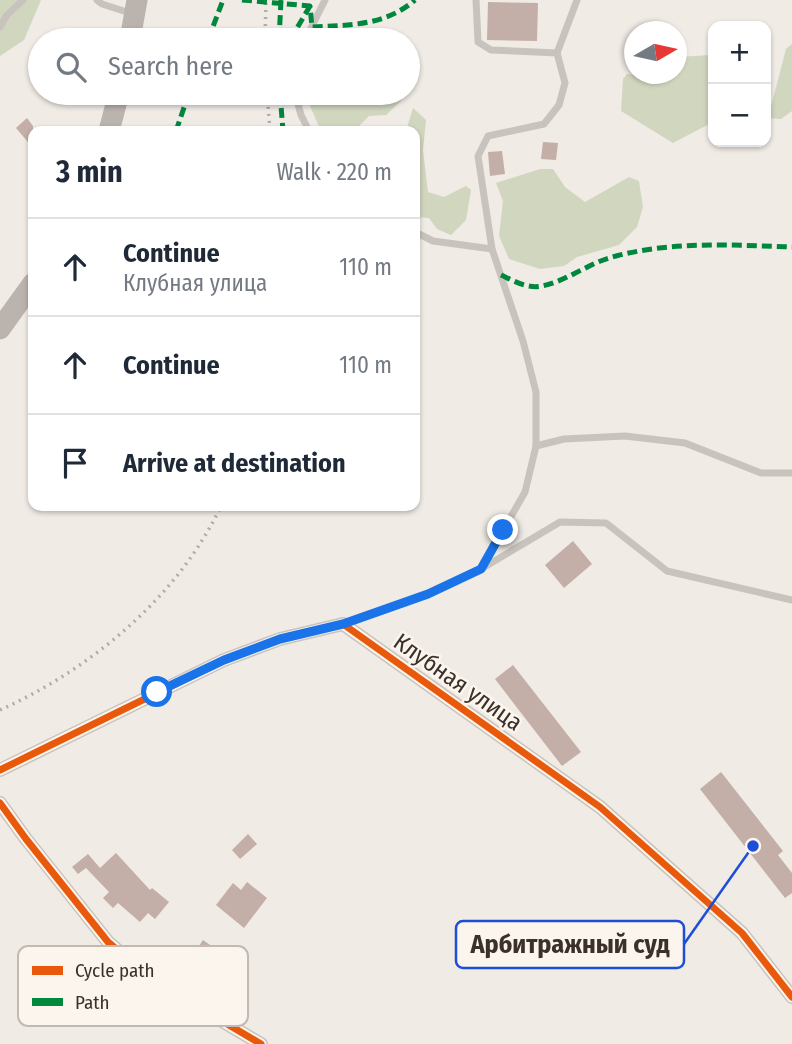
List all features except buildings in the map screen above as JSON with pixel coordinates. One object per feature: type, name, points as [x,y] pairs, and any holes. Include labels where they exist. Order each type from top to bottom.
[{"type":"main road","points":[[132,28],[136,7]]},
{"type":"main road","points":[[110,126],[115,105]]},
{"type":"main road","points":[[0,328],[28,291]]},
{"type":"street","points":[[0,769],[224,660],[280,639],[343,624]]},
{"type":"street","name":"Клубная улица","points":[[343,624],[600,807],[742,933],[792,997]]},
{"type":"street","points":[[0,803],[113,946]]},
{"type":"street","points":[[231,1026],[261,1044]]},
{"type":"lane","points":[[0,27],[7,15],[23,0]]},
{"type":"lane","points":[[97,0],[102,4],[136,7]]},
{"type":"lane","points":[[311,28],[325,0]]},
{"type":"lane","points":[[476,0],[478,43],[491,50],[558,53]]},
{"type":"lane","points":[[481,569],[525,492],[536,446],[536,392],[523,341],[492,249],[478,156],[488,136],[544,124],[559,105],[565,83],[558,53],[577,0]]},
{"type":"lane","points":[[298,105],[306,126]]},
{"type":"lane","points":[[420,234],[433,241],[492,249]]},
{"type":"lane","points":[[536,446],[564,439],[625,436],[685,443],[761,473],[792,472]]},
{"type":"lane","points":[[343,624],[428,594],[481,569],[559,522],[606,523],[667,571],[792,600]]},
{"type":"green space","points":[[0,0],[41,0],[24,40],[0,56]]},
{"type":"green space","points":[[792,44],[792,111],[781,119],[771,118],[771,106],[786,49]]},
{"type":"green space","points":[[708,55],[708,125],[673,143],[621,111],[623,79],[624,84],[687,84],[687,56]]},
{"type":"green space","points":[[310,105],[397,105],[386,115],[369,116],[359,126],[319,126]]},
{"type":"green space","points":[[413,108],[426,120],[423,150],[428,192],[444,197],[466,186],[471,190],[466,220],[451,235],[437,229],[429,218],[420,217],[420,126],[408,126]]},
{"type":"green space","points":[[540,169],[553,169],[565,187],[585,202],[629,177],[639,181],[643,207],[637,227],[619,245],[577,257],[564,266],[540,269],[509,259],[499,236],[503,201],[496,183]]},
{"type":"railway","points":[[265,28],[266,0]]},
{"type":"railway","points":[[268,105],[270,126]]},
{"type":"railway","points":[[0,710],[67,674],[128,627],[156,600],[181,570],[218,511]]},
{"type":"marked path","points":[[212,28],[223,0]]},
{"type":"marked path","points":[[242,0],[310,6],[312,27],[379,19],[403,9],[415,0]]},
{"type":"marked path","points":[[280,28],[281,0]]},
{"type":"marked path","points":[[297,28],[310,6]]},
{"type":"marked path","points":[[178,126],[185,105]]},
{"type":"marked path","points":[[281,105],[283,126]]},
{"type":"marked path","points":[[501,275],[536,287],[551,284],[606,259],[638,251],[704,245],[792,247]]},
{"type":"cycle path","points":[[0,770],[224,660],[280,639],[343,624],[600,807],[742,933],[792,997]]},
{"type":"cycle path","points":[[0,803],[113,946]]},
{"type":"cycle path","points":[[231,1026],[261,1044]]},
{"type":"place","name":"Арбитражный суд","points":[[753,846]]},
{"type":"route","points":[[157,692],[224,660],[280,639],[343,624],[428,594],[481,569],[503,530]]}]
